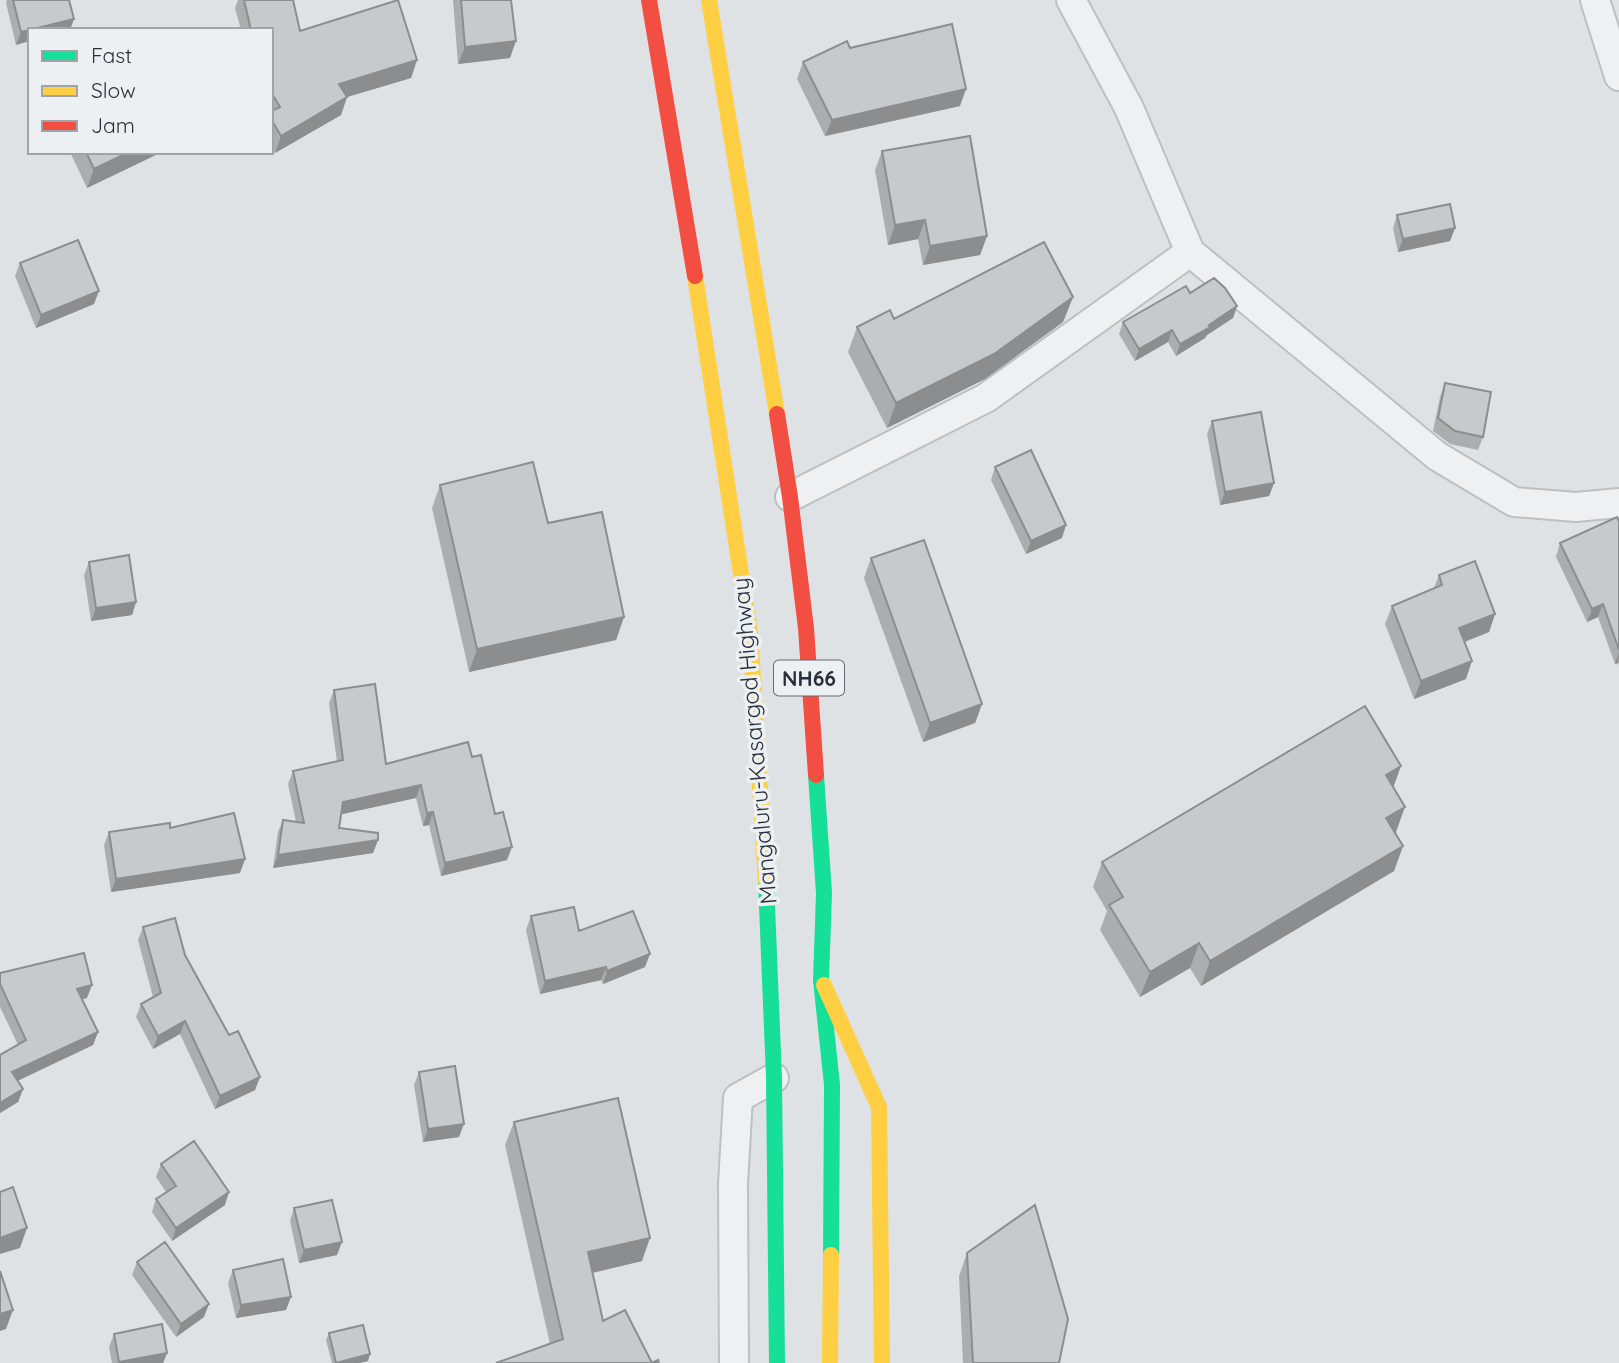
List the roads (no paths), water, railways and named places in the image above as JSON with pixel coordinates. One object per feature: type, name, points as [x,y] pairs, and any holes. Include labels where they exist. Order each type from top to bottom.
[{"type":"main road","name":"Mangaluru-Kasargod Highway","points":[[649,0],[750,632],[764,830],[774,1078],[777,1363]]},
{"type":"main road","name":"NH66","points":[[709,0],[790,497],[806,628],[824,893],[821,980],[832,1085],[830,1363]]},
{"type":"main road","points":[[821,980],[879,1107],[882,1363]]},
{"type":"street","points":[[1071,0],[1129,108],[1190,252],[1437,456],[1514,502],[1576,507],[1619,503]]},
{"type":"street","points":[[1595,0],[1619,76]]},
{"type":"street","points":[[790,497],[986,398],[1190,252]]},
{"type":"street","points":[[734,1363],[733,1184],[738,1098],[774,1078]]}]
